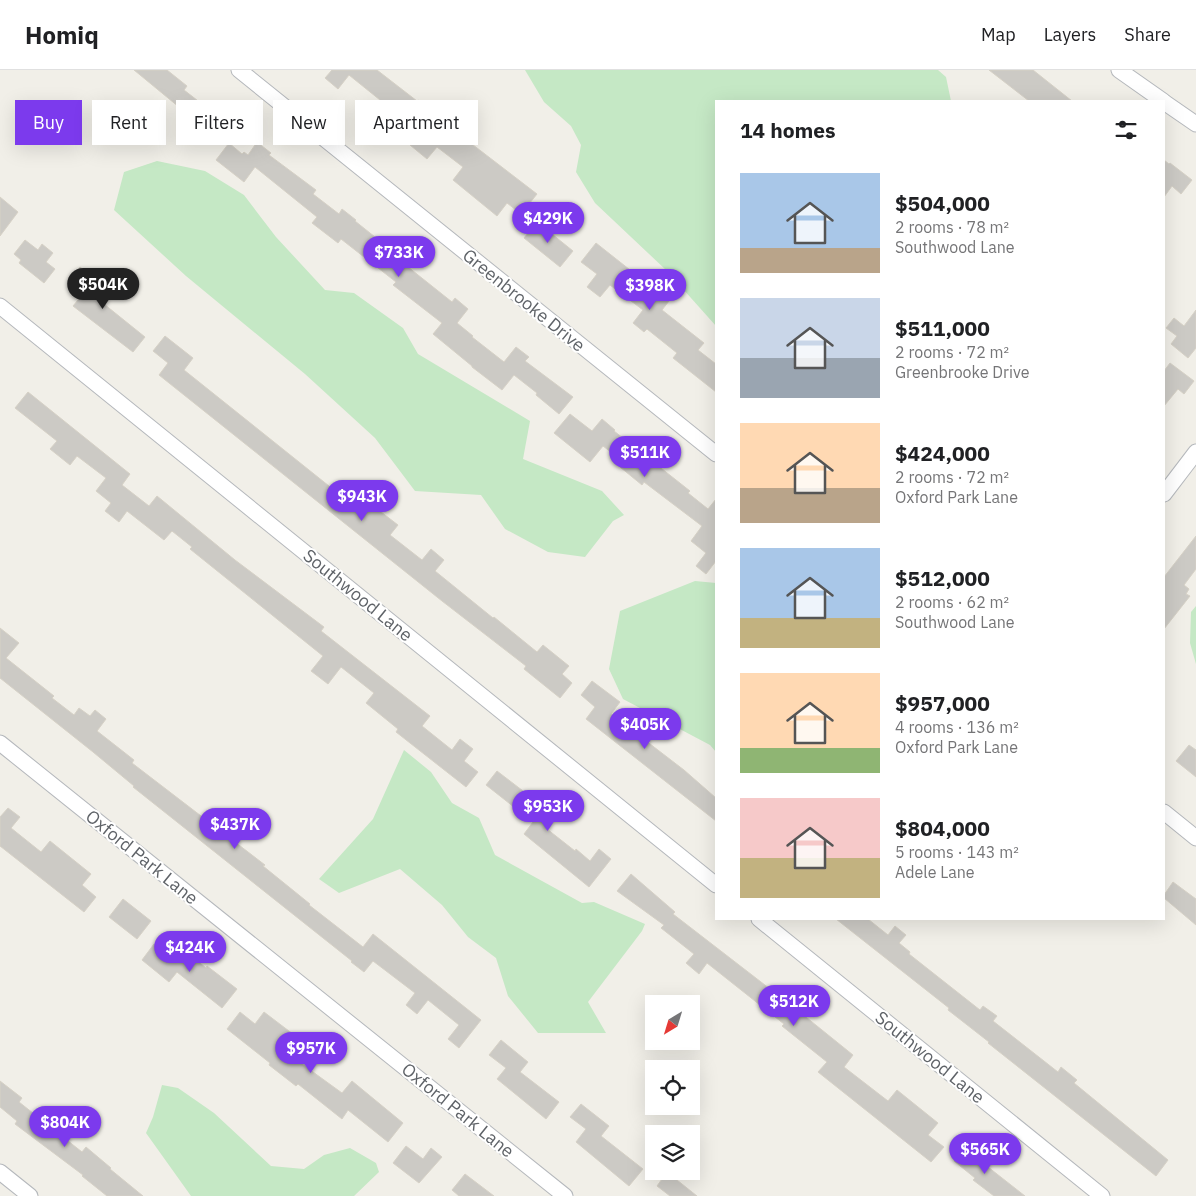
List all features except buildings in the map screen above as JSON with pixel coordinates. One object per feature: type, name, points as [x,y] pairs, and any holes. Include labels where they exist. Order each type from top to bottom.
[{"type":"street","name":"Greenbrooke Drive","points":[[239,70],[715,453]]},
{"type":"street","points":[[1119,70],[1163,100]]},
{"type":"street","points":[[1165,102],[1196,124]]},
{"type":"street","name":"Southwood Lane","points":[[0,306],[715,883]]},
{"type":"street","points":[[1165,493],[1196,452]]},
{"type":"street","name":"Oxford Park Lane","points":[[0,743],[565,1196]]},
{"type":"street","points":[[1165,813],[1196,838]]},
{"type":"street","name":"Southwood Lane","points":[[760,920],[1102,1196]]},
{"type":"street","points":[[0,1172],[30,1196]]},
{"type":"green space","points":[[525,70],[938,70],[946,77],[951,100],[715,100],[715,325],[666,270],[595,203],[576,172],[581,145],[571,126],[544,102]]},
{"type":"green space","points":[[157,161],[205,171],[244,195],[276,237],[325,290],[354,293],[403,328],[418,354],[530,421],[523,459],[602,491],[624,515],[613,521],[585,557],[548,552],[505,529],[481,495],[415,491],[375,438],[305,374],[186,276],[114,210],[124,172]]},
{"type":"green space","points":[[695,581],[715,583],[715,751],[710,745],[623,699],[609,669],[620,611]]},
{"type":"green space","points":[[1196,606],[1196,664],[1190,643],[1191,612]]},
{"type":"green space","points":[[404,750],[431,772],[452,803],[479,818],[495,855],[582,903],[594,902],[645,924],[642,931],[588,1002],[606,1033],[538,1033],[508,996],[496,958],[468,937],[442,905],[400,869],[339,893],[319,879],[373,819]]},
{"type":"green space","points":[[162,1085],[178,1088],[214,1113],[271,1166],[304,1169],[324,1155],[350,1148],[376,1163],[379,1172],[354,1196],[191,1196],[146,1133],[153,1117]]}]
